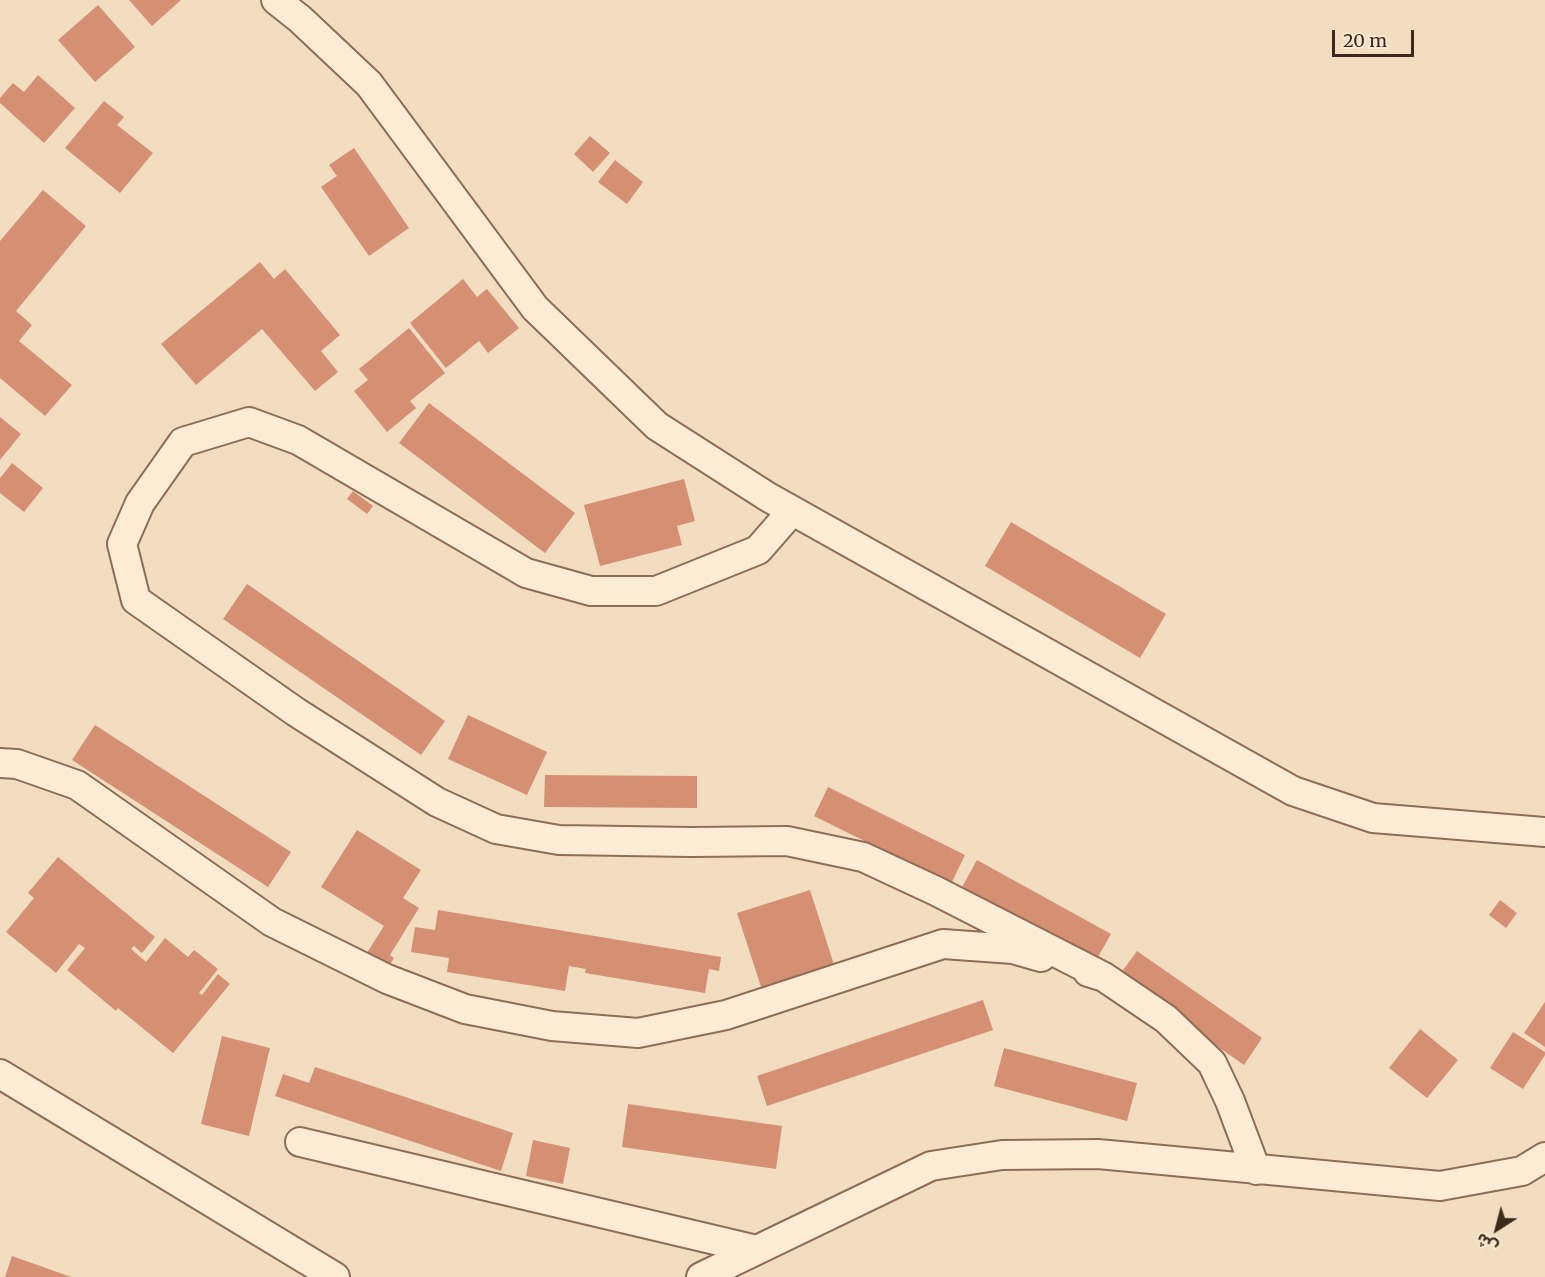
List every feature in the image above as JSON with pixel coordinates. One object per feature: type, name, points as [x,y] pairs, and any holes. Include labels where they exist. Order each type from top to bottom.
[{"type":"street","points":[[276,0],[300,19],[369,84],[535,308],[657,426],[768,498],[1293,791],[1373,818],[1545,832]]},
{"type":"street","points":[[792,511],[758,550],[656,591],[591,591],[526,573],[298,440],[249,422],[183,442],[140,503],[122,543],[136,600],[296,712],[437,802],[477,820],[496,828],[559,840],[787,841],[863,857],[936,891],[1104,977],[1166,1019],[1212,1063],[1230,1101],[1256,1170]]},
{"type":"street","points":[[0,763],[17,764],[77,785],[272,922],[387,979],[465,1009],[509,1018],[552,1026],[638,1033],[726,1015],[943,944],[1013,949],[1104,977]]},
{"type":"street","points":[[0,1074],[335,1277]]},
{"type":"street","points":[[300,1142],[757,1250]]},
{"type":"street","points":[[701,1277],[931,1166],[1002,1155],[1098,1154],[1440,1186],[1522,1171],[1545,1157]]},
{"type":"building","points":[[129,0],[181,0],[152,26]]},
{"type":"building","points":[[98,5],[135,47],[95,82],[58,40]]},
{"type":"building","points":[[38,75],[75,108],[44,143],[0,103],[0,98],[13,83],[24,92]]},
{"type":"building","points":[[104,101],[124,117],[117,125],[153,153],[120,193],[65,148]]},
{"type":"building","points":[[590,136],[610,153],[593,172],[574,154]]},
{"type":"building","points":[[354,148],[409,228],[369,256],[321,187],[337,176],[329,165]]},
{"type":"building","points":[[615,160],[643,182],[627,204],[598,182]]},
{"type":"building","points":[[43,190],[86,226],[16,311],[32,325],[19,341],[72,385],[45,416],[0,378],[0,241]]},
{"type":"building","points":[[260,262],[274,279],[285,269],[340,335],[321,351],[338,372],[315,391],[262,329],[196,385],[161,344]]},
{"type":"building","points":[[463,279],[477,297],[487,289],[519,328],[488,353],[479,341],[446,368],[410,323]]},
{"type":"building","points":[[409,328],[445,373],[410,401],[416,408],[387,432],[354,391],[368,380],[359,369]]},
{"type":"building","points":[[429,403],[575,513],[545,553],[399,443]]},
{"type":"building","points":[[0,417],[21,434],[0,460]]},
{"type":"building","points":[[12,463],[43,488],[24,512],[0,493],[0,478]]},
{"type":"building","points":[[684,479],[695,521],[677,526],[682,545],[600,566],[584,505]]},
{"type":"building","points":[[353,491],[373,506],[367,514],[347,499]]},
{"type":"building","points":[[1011,522],[1166,614],[1140,658],[985,566]]},
{"type":"building","points":[[247,584],[445,721],[421,755],[223,619]]},
{"type":"building","points":[[468,715],[547,752],[527,795],[448,759]]},
{"type":"building","points":[[95,725],[291,852],[268,887],[72,760]]},
{"type":"building","points":[[545,775],[697,776],[697,808],[544,807]]},
{"type":"building","points":[[828,787],[965,855],[951,884],[814,816]]},
{"type":"building","points":[[357,830],[421,870],[403,898],[419,908],[390,955],[394,958],[385,973],[363,959],[384,926],[321,887]]},
{"type":"building","points":[[58,857],[155,937],[142,953],[134,946],[131,949],[146,962],[165,938],[188,957],[194,950],[218,969],[199,993],[202,995],[218,974],[230,984],[173,1053],[118,1008],[116,1011],[67,970],[85,948],[79,944],[56,973],[6,932],[34,898],[28,893]]},
{"type":"building","points":[[977,860],[1111,934],[1095,962],[961,889]]},
{"type":"building","points":[[810,890],[837,974],[764,996],[737,913]]},
{"type":"building","points":[[1500,900],[1517,913],[1506,928],[1489,915]]},
{"type":"building","points":[[438,910],[721,957],[719,971],[709,969],[705,993],[585,973],[586,969],[569,966],[565,991],[447,972],[449,958],[411,952],[415,927],[435,930]]},
{"type":"building","points":[[1137,951],[1262,1038],[1244,1065],[1118,977]]},
{"type":"building","points":[[983,1000],[993,1030],[767,1106],[757,1076]]},
{"type":"building","points":[[1545,1002],[1545,1047],[1524,1033]]},
{"type":"building","points":[[1420,1029],[1458,1060],[1427,1098],[1389,1068]]},
{"type":"building","points":[[1513,1032],[1545,1052],[1523,1089],[1490,1068]]},
{"type":"building","points":[[222,1036],[270,1048],[249,1136],[201,1124]]},
{"type":"building","points":[[1004,1048],[1137,1083],[1127,1121],[994,1086]]},
{"type":"building","points":[[315,1067],[513,1133],[501,1171],[275,1096],[283,1074],[309,1083]]},
{"type":"building","points":[[628,1104],[782,1126],[776,1169],[622,1147]]},
{"type":"building","points":[[533,1140],[570,1148],[563,1184],[526,1176]]},
{"type":"building","points":[[12,1256],[71,1277],[5,1277]]}]
